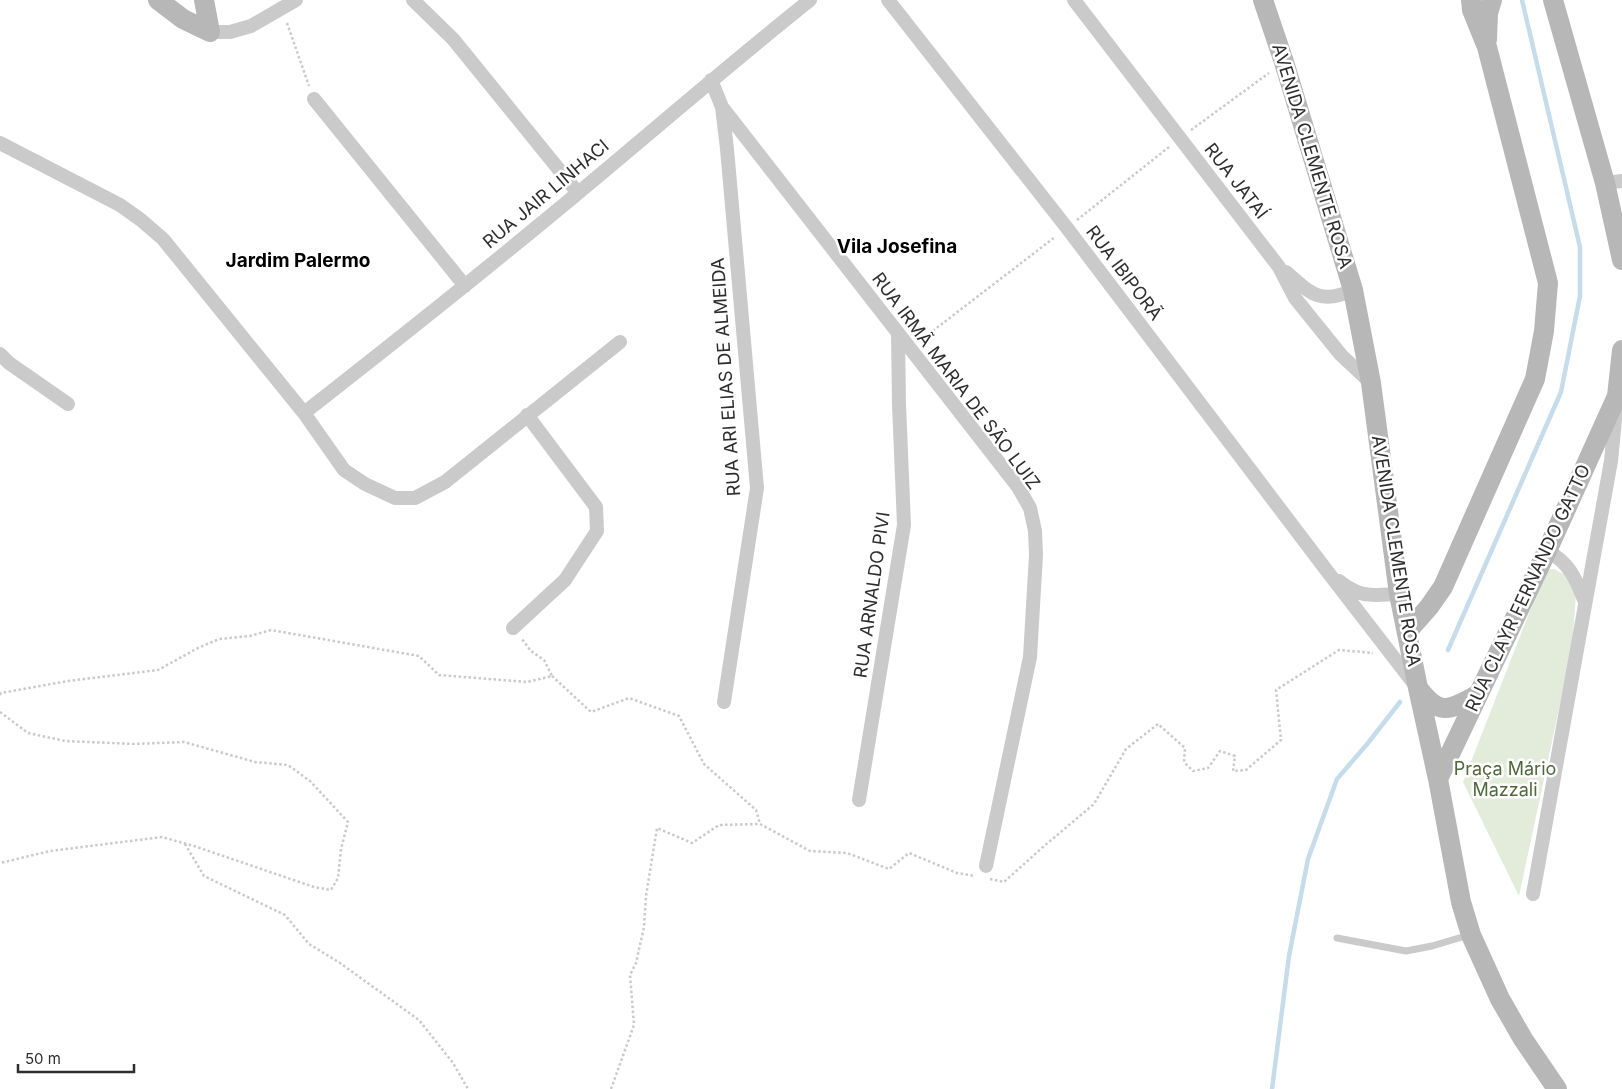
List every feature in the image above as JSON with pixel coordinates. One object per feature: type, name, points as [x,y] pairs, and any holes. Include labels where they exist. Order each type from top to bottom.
[{"type":"main road","points":[[158,0],[183,19],[210,32]]},
{"type":"main road","points":[[204,0],[210,32]]},
{"type":"main road","name":"AVENIDA CLEMENTE ROSA","points":[[1263,0],[1284,62],[1353,290],[1371,383],[1399,594],[1438,779],[1461,902],[1471,935],[1500,999],[1522,1039],[1557,1089]]},
{"type":"main road","points":[[1407,632],[1429,607],[1442,587],[1535,379],[1544,331],[1548,283],[1487,47],[1472,10],[1471,0]]},
{"type":"main road","points":[[1487,47],[1488,13],[1492,0]]},
{"type":"main road","points":[[1552,0],[1613,182],[1622,260]]},
{"type":"main road","name":"RUA CLAYR FERNANDO GATTO","points":[[1438,779],[1547,551],[1617,396],[1622,350]]},
{"type":"main road","points":[[1418,688],[1435,706],[1447,709],[1457,706],[1477,695]]},
{"type":"street","points":[[210,32],[230,32],[251,26],[282,10],[296,0]]},
{"type":"street","points":[[413,0],[454,40],[578,193]]},
{"type":"street","name":"RUA JAIR LINHACI","points":[[304,413],[465,286],[711,80],[810,0]]},
{"type":"street","name":"RUA IBIPORÃ","points":[[888,0],[1067,228],[1418,688]]},
{"type":"street","name":"RUA JATAÍ","points":[[1074,0],[1279,267],[1296,298],[1341,355],[1371,383]]},
{"type":"street","name":"RUA IRMÃ MARIA DE SÃO LUIZ","points":[[711,80],[722,107],[1018,487],[1030,508],[1035,531],[1036,555],[1030,657],[986,872]]},
{"type":"street","points":[[314,99],[465,286]]},
{"type":"street","name":"RUA ARI ELIAS DE ALMEIDA","points":[[722,107],[757,488],[724,702]]},
{"type":"street","points":[[0,143],[120,206],[141,220],[163,239],[304,413],[344,470],[366,484],[395,498],[416,498],[446,482],[620,342]]},
{"type":"street","points":[[1279,267],[1306,290],[1327,298],[1339,296],[1353,290]]},
{"type":"street","name":"RUA ARNALDO PIVI","points":[[860,800],[904,524],[898,334]]},
{"type":"street","points":[[0,354],[9,363],[68,404]]},
{"type":"street","name":"RUA CLAYR FERNANDO GATTO","points":[[1533,894],[1611,461],[1617,396]]},
{"type":"street","points":[[513,628],[566,580],[597,531],[596,507],[527,415]]},
{"type":"street","points":[[1547,551],[1559,557],[1570,568],[1585,602]]},
{"type":"street","name":"RUA IBIPORÃ","points":[[1327,571],[1349,589],[1363,595],[1399,594]]},
{"type":"lane","points":[[1337,938],[1406,951],[1471,935]]},
{"type":"path","points":[[282,10],[314,99]]},
{"type":"path","points":[[910,349],[1179,139],[1284,62]]},
{"type":"path","points":[[513,628],[531,651],[544,660],[552,676],[591,712],[630,698],[679,716],[704,764],[756,810],[760,824]]},
{"type":"path","points":[[0,695],[1,693],[32,687],[158,670],[198,648],[220,639],[250,636],[271,630],[419,656],[439,675],[527,682],[552,676]]},
{"type":"path","points":[[986,872],[1004,882],[1043,846],[1094,804],[1126,749],[1158,724],[1186,748],[1184,762],[1193,771],[1208,768],[1220,751],[1235,756],[1233,771],[1246,770],[1282,740],[1276,690],[1339,650],[1392,655]]},
{"type":"path","points":[[0,712],[28,733],[65,741],[135,744],[184,742],[255,762],[288,765],[310,781],[348,822],[341,849],[338,878],[330,890],[314,887],[162,837],[50,851],[0,863]]},
{"type":"path","points":[[611,1089],[634,1025],[630,976],[636,963],[644,927],[646,896],[657,828],[692,843],[719,825],[760,824],[810,851],[847,853],[889,869],[909,854],[958,873],[976,877]]},
{"type":"path","points":[[184,843],[204,876],[284,915],[310,944],[340,963],[419,1020],[453,1064],[468,1089]]},
{"type":"green space","name":"Praça Mário Mazzali","points":[[1554,569],[1577,581],[1572,648],[1519,896],[1463,782],[1546,570]]},
{"type":"waterway","points":[[1448,650],[1561,392],[1580,296],[1580,247],[1522,0]]},
{"type":"waterway","points":[[1272,1089],[1289,956],[1308,859],[1337,779],[1400,702]]},
{"type":"district","name":"Vila Josefina","points":[[897,246]]},
{"type":"district","name":"Jardim Palermo","points":[[298,260]]}]
